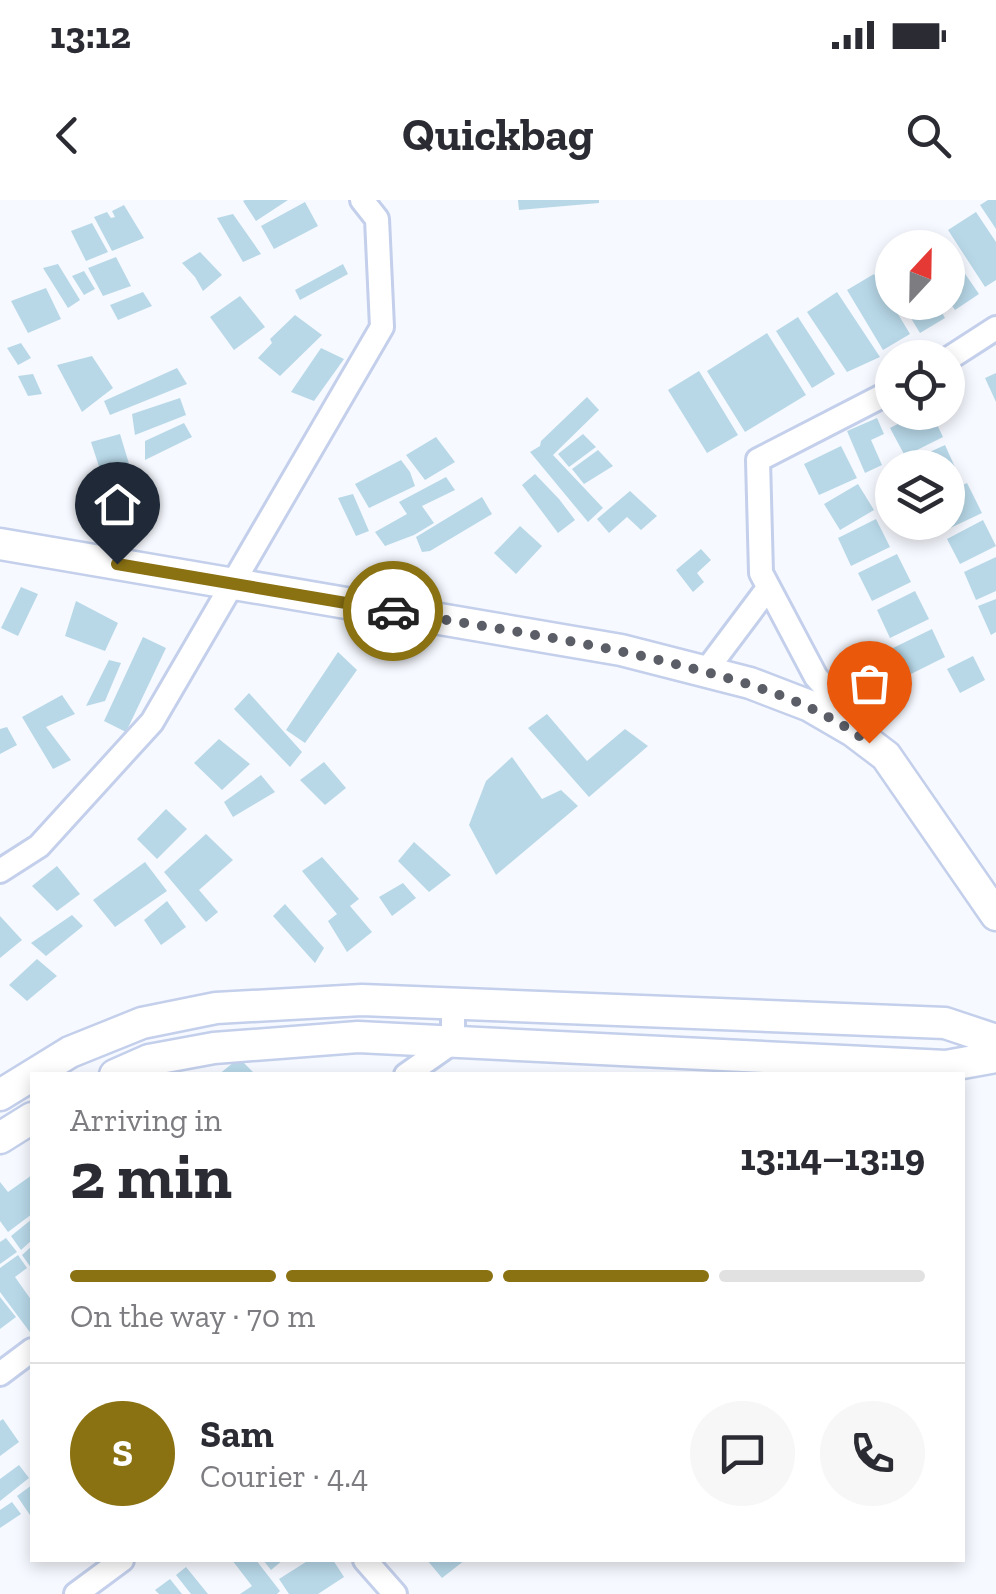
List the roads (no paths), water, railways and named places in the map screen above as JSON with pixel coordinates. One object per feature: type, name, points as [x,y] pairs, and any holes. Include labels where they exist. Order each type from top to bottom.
[{"type":"main road","points":[[0,544],[620,650],[750,683],[810,706],[886,756],[996,914]]},
{"type":"main road","points":[[37,1072],[70,1052],[142,1024],[216,1008],[362,1000],[945,1023],[996,1040]]},
{"type":"main road","points":[[122,1072],[150,1060],[214,1048],[358,1037],[946,1066],[996,1057]]},
{"type":"main road","points":[[0,1095],[30,1077]]},
{"type":"main road","points":[[0,1138],[30,1119]]},
{"type":"street","points":[[0,870],[39,846],[152,722],[382,326],[373,206]]},
{"type":"street","points":[[965,348],[996,328]]},
{"type":"street","points":[[875,400],[758,460],[760,573],[816,677],[886,756]]},
{"type":"street","points":[[704,672],[768,588]]},
{"type":"street","points":[[410,1072],[453,1042],[453,1004]]},
{"type":"street","points":[[0,1374],[30,1352]]},
{"type":"street","points":[[76,1594],[119,1562]]},
{"type":"street","points":[[367,1562],[396,1594]]}]
